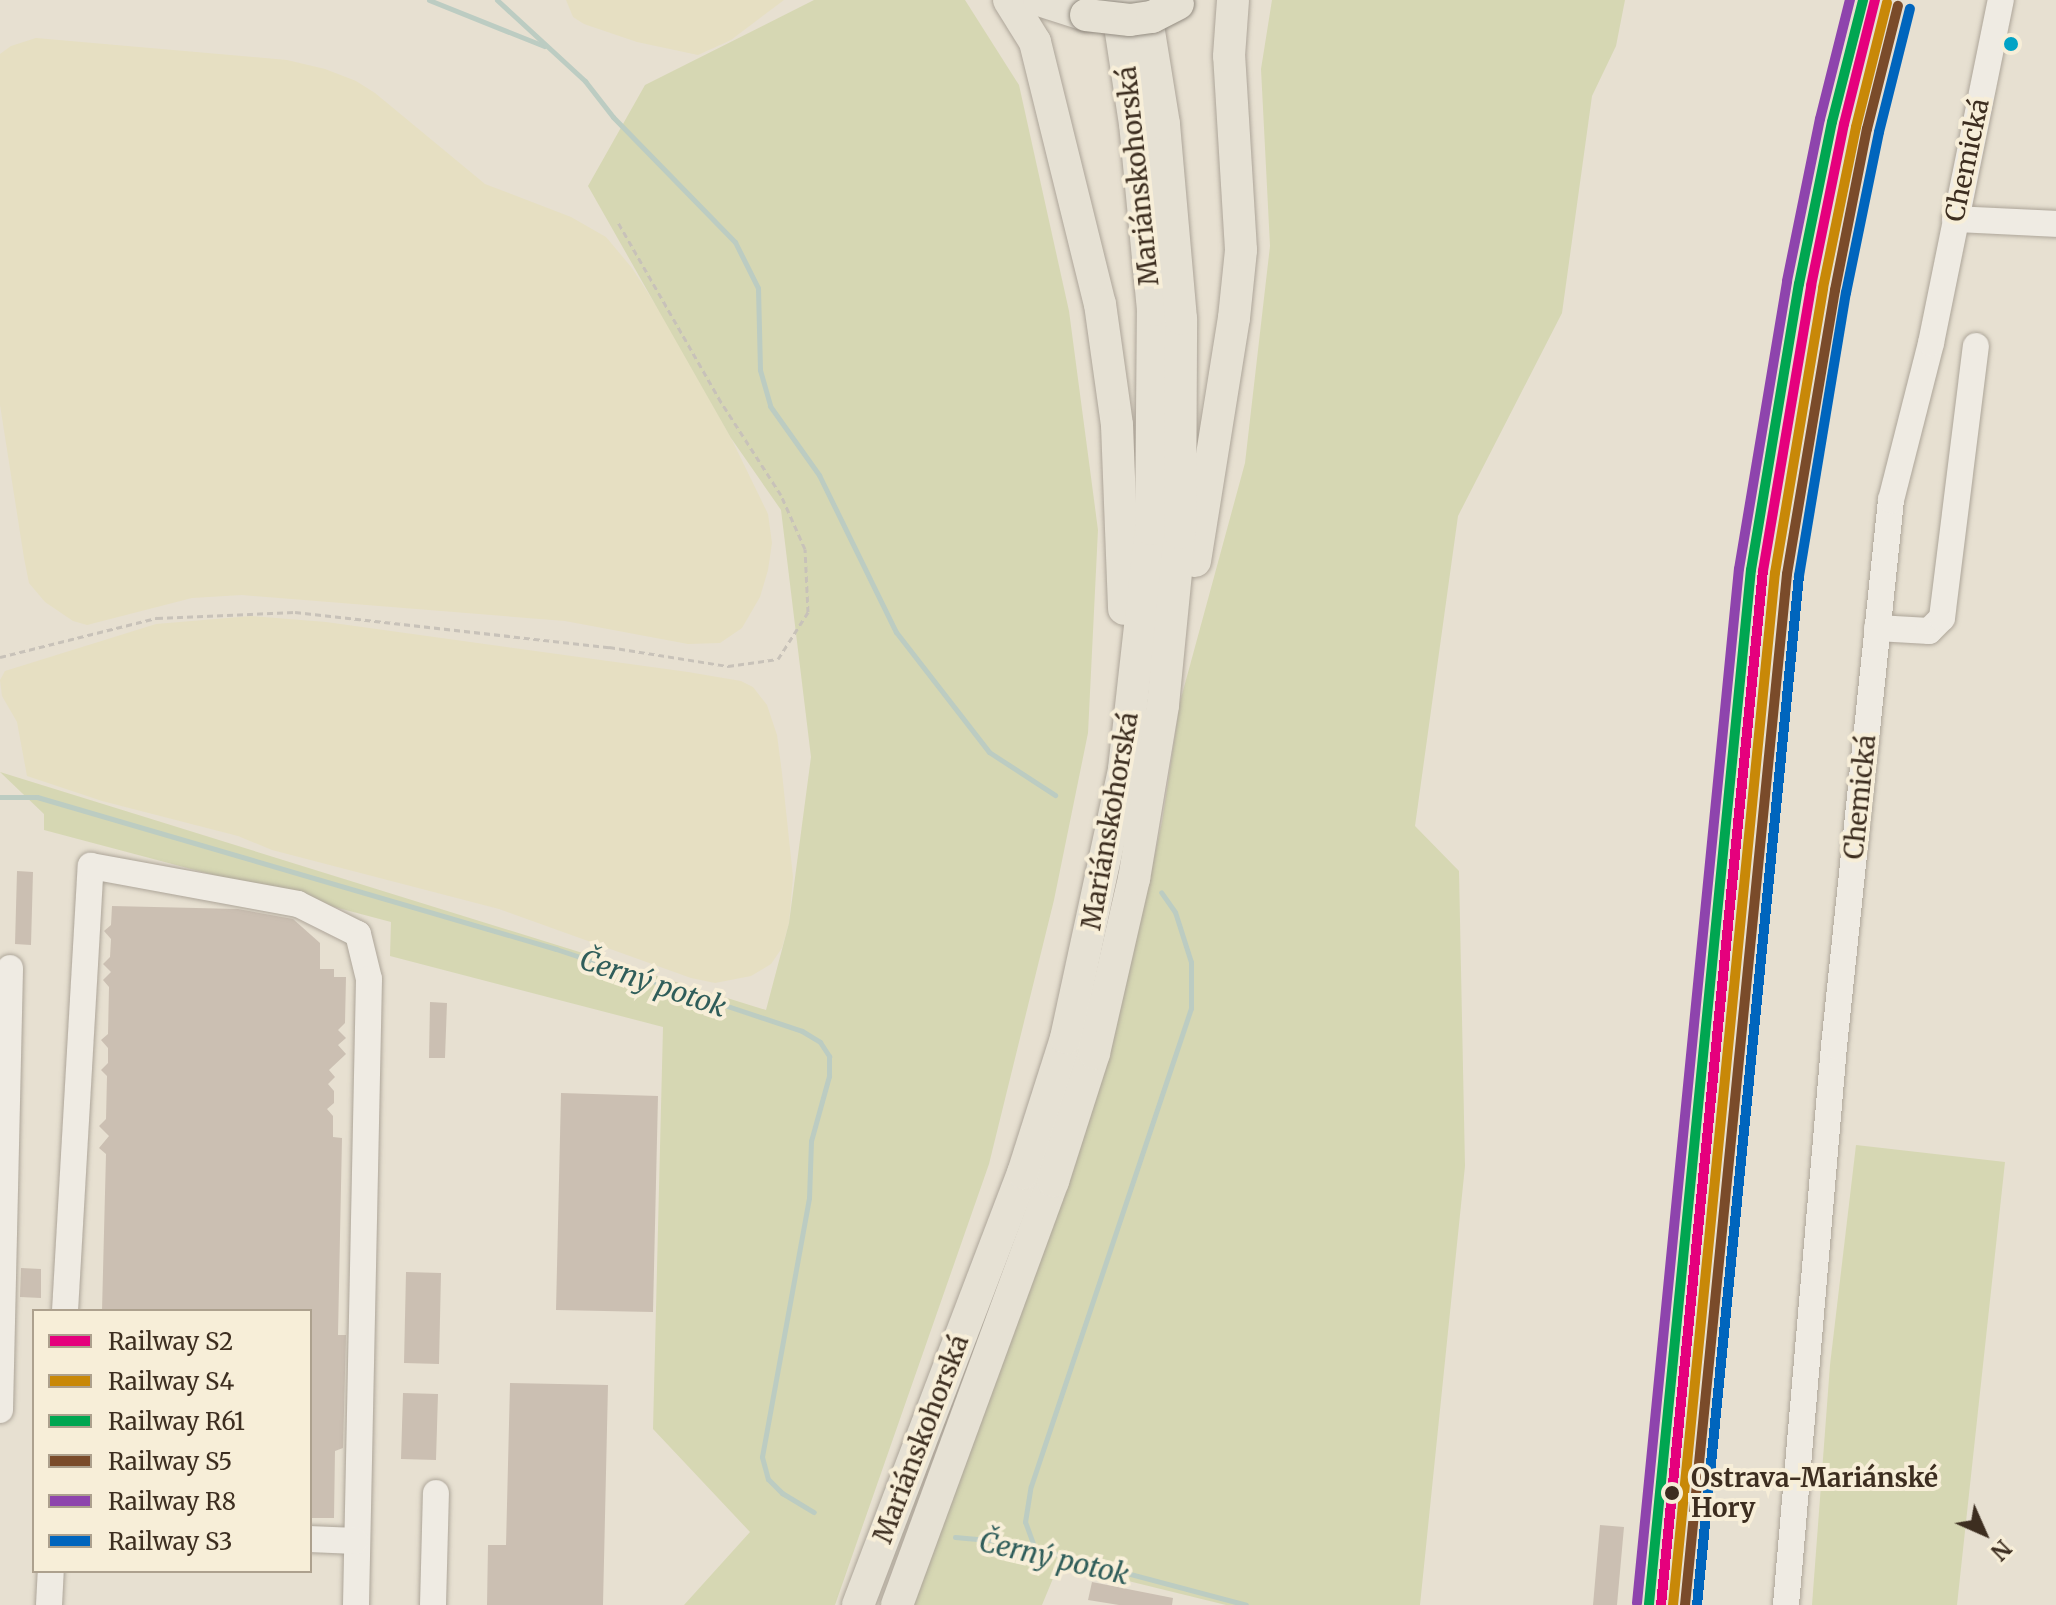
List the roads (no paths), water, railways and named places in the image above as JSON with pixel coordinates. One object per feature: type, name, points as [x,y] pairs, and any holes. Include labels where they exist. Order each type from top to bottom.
[{"type":"main road","points":[[1009,0],[1035,42],[1100,304],[1117,425],[1124,555],[1124,769]]},
{"type":"main road","points":[[1039,0],[1086,15],[1130,20],[1152,17],[1181,2]]},
{"type":"main road","name":"Mariánskohorská","points":[[858,1605],[1023,1173],[1066,1038],[1124,769],[1151,529],[1153,310],[1135,124],[1116,0]]},
{"type":"main road","name":"Mariánskohorská","points":[[897,1605],[1053,1181],[1094,1053],[1134,879],[1163,705],[1180,533],[1181,319],[1164,124],[1144,0]]},
{"type":"main road","points":[[1163,705],[1186,615],[1234,318],[1241,250],[1229,56],[1233,0]]},
{"type":"street","name":"Chemická","points":[[1786,1605],[1834,1046],[1891,500],[1931,343],[2001,0]]},
{"type":"street","points":[[1955,219],[2056,224]]},
{"type":"street","points":[[1877,628],[1929,631],[1942,618],[1976,346]]},
{"type":"street","points":[[65,1309],[91,866],[298,904],[358,934],[369,979],[356,1605]]},
{"type":"street","points":[[0,1410],[10,968]]},
{"type":"street","points":[[433,1605],[436,1493]]},
{"type":"street","points":[[312,1539],[355,1541]]},
{"type":"street","points":[[49,1605],[51,1573]]},
{"type":"waterway","points":[[429,0],[544,46]]},
{"type":"waterway","points":[[497,0],[585,81],[613,117],[735,242],[758,288],[760,370],[770,406],[819,475],[896,632],[989,752],[1055,795]]},
{"type":"waterway","name":"Černý potok","points":[[0,797],[37,797],[556,949],[802,1031],[820,1042],[829,1056],[829,1076],[811,1141],[809,1198],[762,1457],[768,1479],[782,1493],[814,1512]]},
{"type":"waterway","points":[[1035,1549],[1025,1522],[1031,1486],[1191,1008],[1191,962],[1175,912],[1161,892]]},
{"type":"waterway","name":"Černý potok","points":[[955,1537],[1010,1542],[1246,1605]]},
{"type":"rail line","name":"R8","points":[[1637,1603],[1739,569],[1787,281],[1820,119],[1850,0]]},
{"type":"rail line","name":"R61","points":[[1649,1604],[1751,570],[1799,284],[1832,122],[1863,0]]},
{"type":"rail line","name":"S2","points":[[1661,1605],[1763,571],[1811,286],[1844,124],[1875,0]]},
{"type":"rail line","name":"S4","points":[[1673,1605],[1775,573],[1823,288],[1856,127],[1887,3]]},
{"type":"rail line","name":"S5","points":[[1685,1605],[1787,574],[1835,290],[1867,129],[1898,6]]},
{"type":"rail line","name":"S3","points":[[1697,1605],[1799,576],[1846,293],[1879,132],[1910,9]]},
{"type":"place","name":"Ostrava-Mariánské Hory","points":[[1672,1493]]}]
